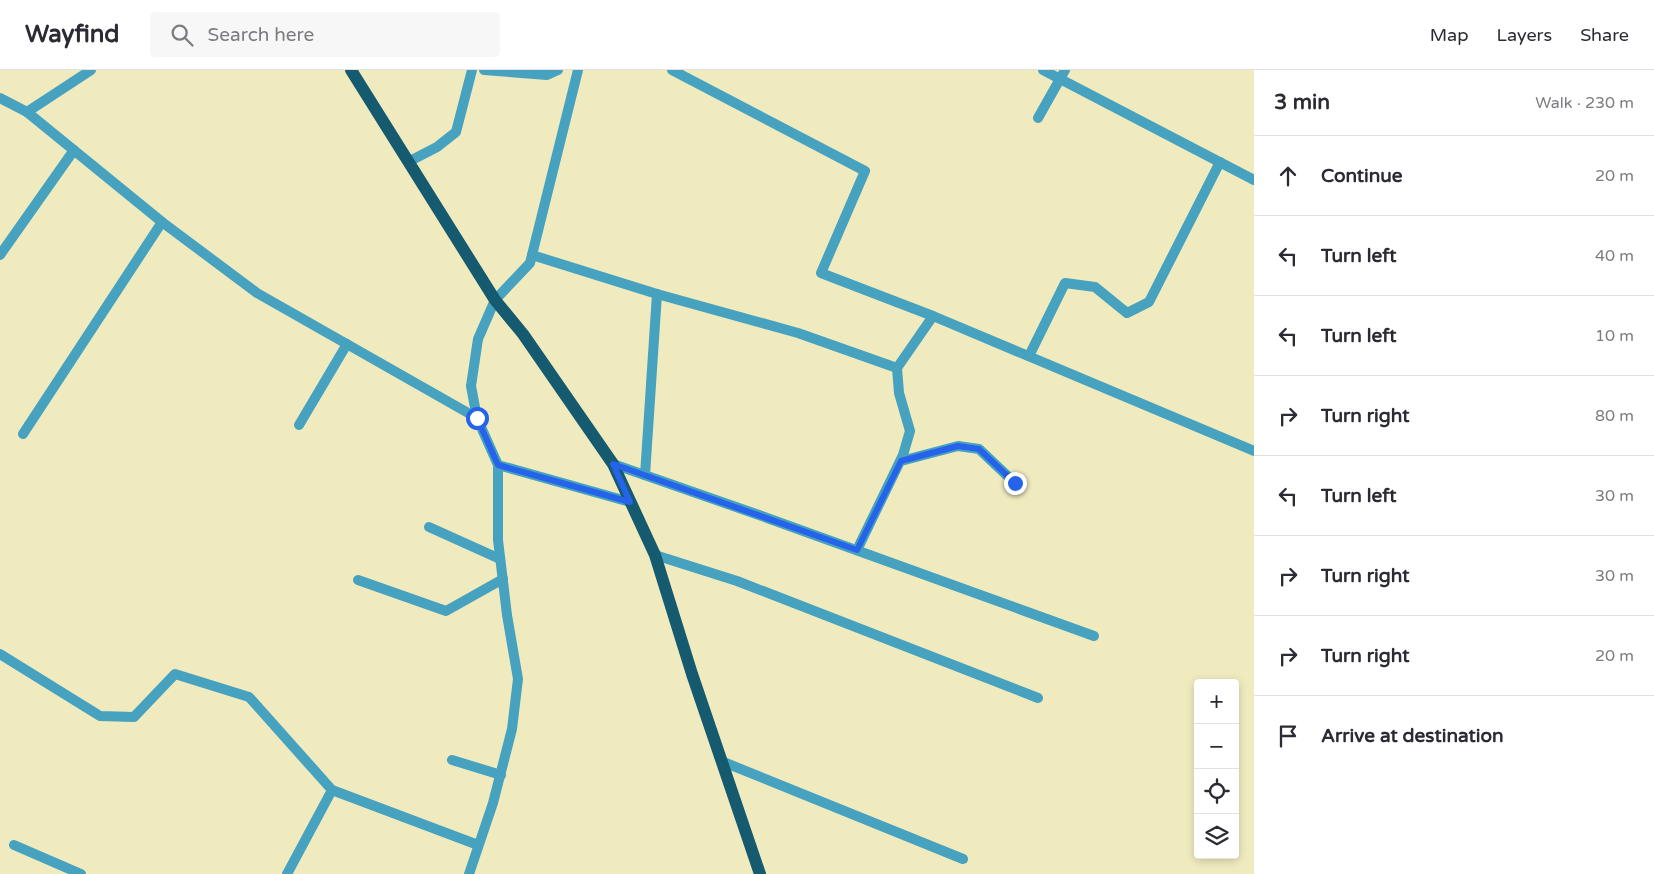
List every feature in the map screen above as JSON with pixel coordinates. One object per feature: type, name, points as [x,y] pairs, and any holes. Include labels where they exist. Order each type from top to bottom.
[{"type":"main road","points":[[351,70],[495,300],[523,334],[613,464],[655,555],[721,761],[760,874]]},
{"type":"street","points":[[27,112],[91,70]]},
{"type":"street","points":[[408,162],[437,147],[456,132],[472,70]]},
{"type":"street","points":[[484,70],[547,75],[558,70]]},
{"type":"street","points":[[468,874],[493,803],[512,729],[518,679],[498,540],[498,465],[477,418],[471,386],[478,339],[495,300],[530,263],[578,70]]},
{"type":"street","points":[[672,70],[864,171],[821,273],[933,316],[1254,451]]},
{"type":"street","points":[[1043,70],[1063,75],[1254,180]]},
{"type":"street","points":[[1038,118],[1063,75]]},
{"type":"street","points":[[0,98],[27,112],[162,222],[258,293],[477,418]]},
{"type":"street","points":[[0,255],[74,150]]},
{"type":"street","points":[[1029,356],[1065,283],[1095,287],[1126,313],[1149,302],[1220,162]]},
{"type":"street","points":[[22,434],[162,222]]},
{"type":"street","points":[[532,255],[657,294],[798,334],[897,368]]},
{"type":"street","points":[[645,475],[657,294]]},
{"type":"street","points":[[857,550],[901,461],[910,431],[900,393],[897,368],[933,316]]},
{"type":"street","points":[[299,425],[347,344]]},
{"type":"street","points":[[901,461],[958,446],[979,449],[1015,483]]},
{"type":"street","points":[[613,464],[1094,636]]},
{"type":"street","points":[[498,465],[630,502]]},
{"type":"street","points":[[429,527],[500,559]]},
{"type":"street","points":[[655,555],[737,581],[1038,698]]},
{"type":"street","points":[[358,580],[446,611],[503,579]]},
{"type":"street","points":[[0,654],[100,716],[134,717],[175,674],[250,697],[332,790],[478,845]]},
{"type":"street","points":[[452,760],[500,774]]},
{"type":"street","points":[[721,761],[963,859]]},
{"type":"street","points":[[287,874],[332,790]]},
{"type":"street","points":[[14,845],[81,874]]},
{"type":"route","points":[[477,418],[498,465],[630,502],[613,464],[857,550],[901,461],[958,446],[979,449],[1015,483]]}]
